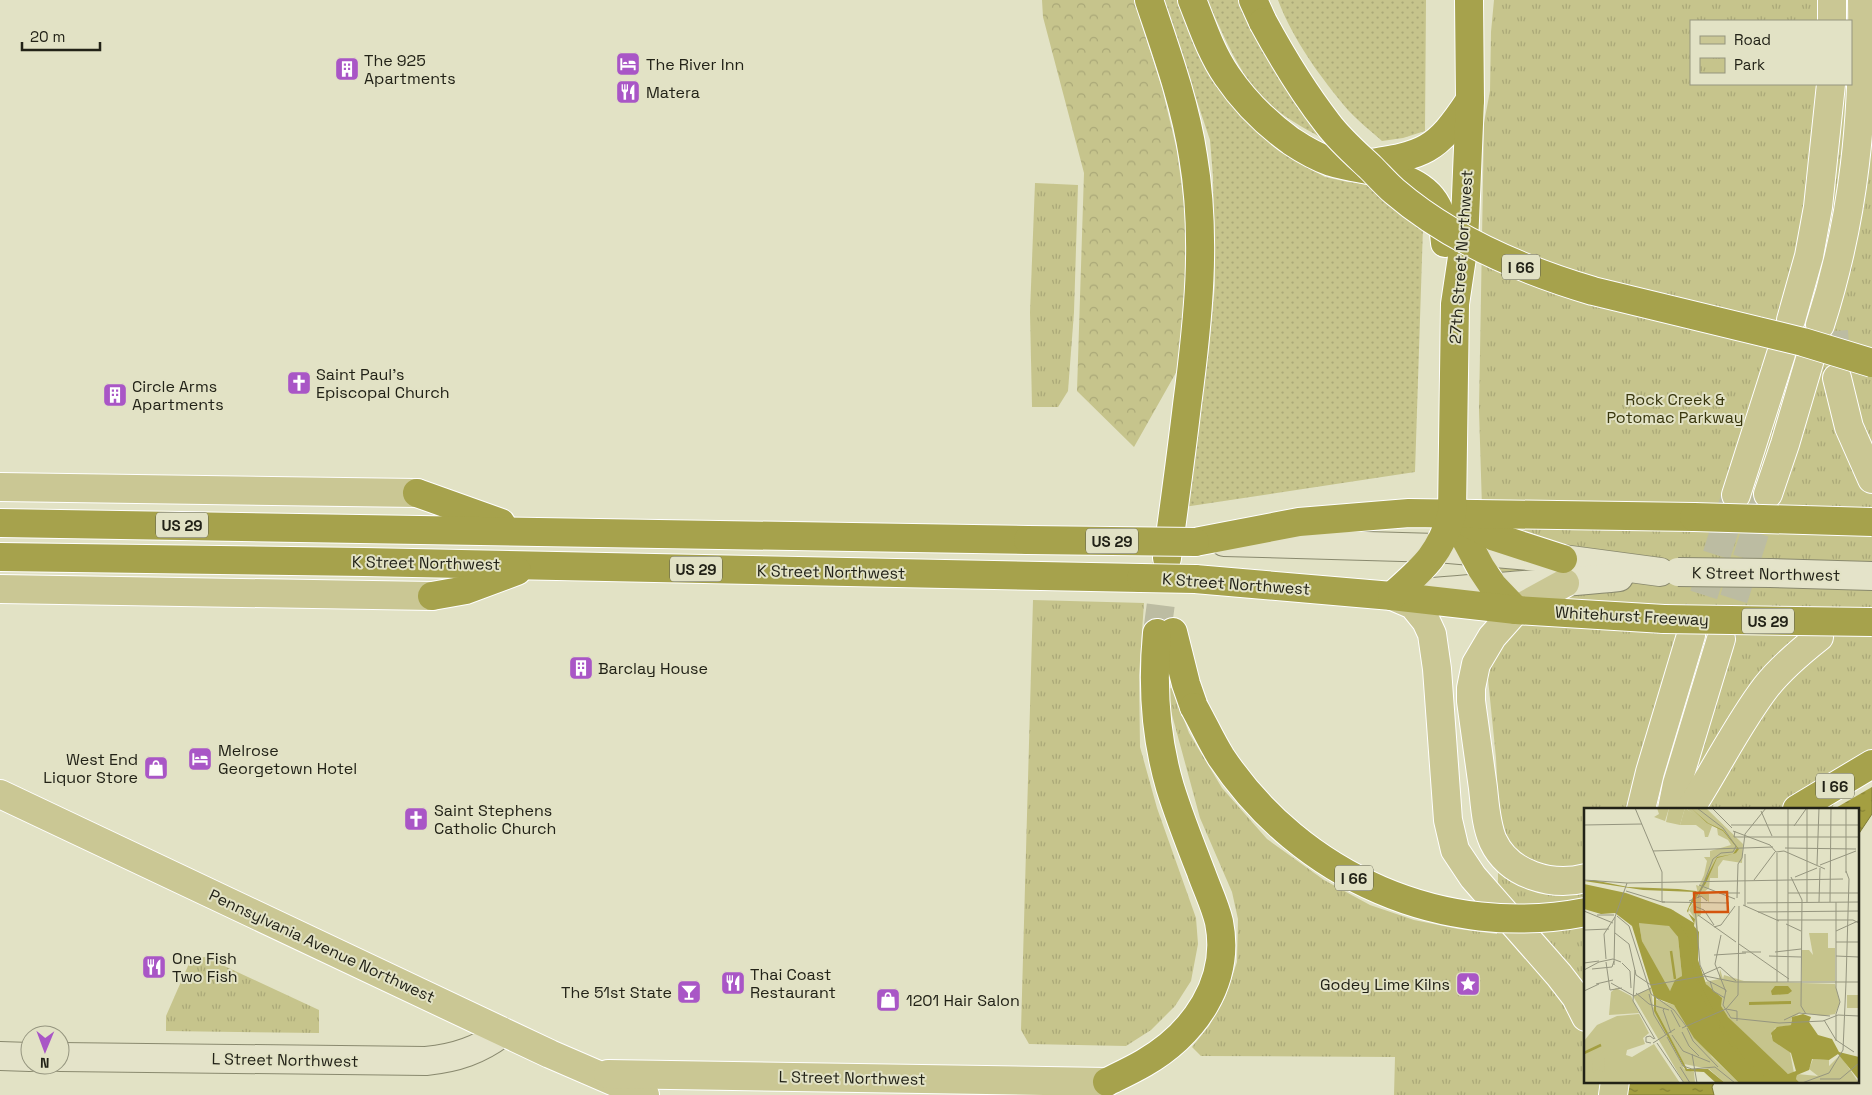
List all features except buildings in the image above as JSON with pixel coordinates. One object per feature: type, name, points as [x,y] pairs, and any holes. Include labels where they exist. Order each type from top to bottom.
[{"type":"highway","points":[[1149,0],[1170,62],[1186,120],[1194,157],[1200,230],[1198,316],[1167,558]]},
{"type":"highway","points":[[1192,0],[1205,34],[1226,75],[1245,99],[1269,124],[1310,153],[1331,162],[1400,178],[1427,192],[1441,214],[1454,304]]},
{"type":"highway","name":"27th Street Northwest","points":[[1452,514],[1454,304],[1464,244],[1470,100],[1469,0]]},
{"type":"highway","name":"I 66","points":[[1258,11],[1306,94],[1328,125],[1348,147],[1394,191],[1420,211],[1472,243],[1527,270],[1568,284],[1803,342],[1872,363]]},
{"type":"highway","points":[[1352,166],[1404,158],[1434,144],[1446,134],[1470,100]]},
{"type":"highway","points":[[417,493],[523,531]]},
{"type":"highway","name":"K Street Northwest","points":[[0,523],[1195,542],[1298,533],[1410,513],[1452,514]]},
{"type":"highway","points":[[1392,596],[1422,570],[1438,548],[1452,514]]},
{"type":"highway","points":[[1452,514],[1471,551],[1493,586],[1516,610]]},
{"type":"highway","points":[[1452,514],[1564,571]]},
{"type":"highway","name":"US 29","points":[[1452,514],[1694,517],[1872,522]]},
{"type":"highway","name":"K Street Northwest","points":[[0,557],[1195,579],[1392,596]]},
{"type":"highway","points":[[432,596],[466,590],[505,575],[536,566]]},
{"type":"highway","name":"Whitehurst Freeway","points":[[1392,596],[1516,610],[1664,619],[1872,622]]},
{"type":"highway","name":"I 66","points":[[1107,1082],[1145,1063],[1179,1038],[1193,1023],[1211,992],[1221,959],[1221,942],[1217,914],[1179,812],[1162,754],[1157,726],[1154,665],[1165,632],[1194,707],[1221,757],[1254,797],[1296,839],[1318,856],[1350,876],[1396,897],[1460,914],[1504,919],[1530,919],[1584,912]]},
{"type":"highway","name":"I 66","points":[[1799,808],[1872,764]]},
{"type":"main road","points":[[1832,0],[1832,20]]},
{"type":"main road","points":[[1827,328],[1854,181],[1861,93],[1862,0]]},
{"type":"main road","points":[[1791,320],[1808,256],[1818,207],[1831,85]]},
{"type":"main road","points":[[1736,495],[1781,354]]},
{"type":"main road","points":[[1768,494],[1810,359]]},
{"type":"main road","points":[[1837,378],[1849,427],[1872,479]]},
{"type":"main road","points":[[0,487],[417,493]]},
{"type":"main road","name":"K Street Northwest","points":[[1298,533],[1471,551],[1564,571],[1872,576]]},
{"type":"main road","points":[[1564,571],[1516,610],[1492,637],[1476,664],[1471,688],[1471,701],[1490,832],[1494,842],[1502,854],[1526,872],[1555,882],[1584,878]]},
{"type":"main road","name":"K Street Northwest","points":[[1392,596],[1493,586],[1564,571]]},
{"type":"main road","name":"K Street Northwest","points":[[0,589],[432,596]]},
{"type":"main road","points":[[1392,596],[1413,605],[1426,621],[1432,634],[1437,669],[1448,820],[1456,850],[1472,878],[1560,975],[1576,997],[1584,1013]]},
{"type":"main road","points":[[1641,808],[1650,772],[1691,636]]},
{"type":"main road","points":[[1691,808],[1728,744],[1766,687],[1797,655],[1819,637]]},
{"type":"main road","points":[[1672,808],[1721,640]]},
{"type":"main road","name":"Pennsylvania Avenue Northwest","points":[[0,794],[503,1032],[645,1095]]},
{"type":"main road","name":"L Street Northwest","points":[[70,1057],[426,1061],[464,1054],[481,1047],[503,1032]]},
{"type":"main road","points":[[0,1056],[20,1057]]},
{"type":"main road","name":"L Street Northwest","points":[[597,1074],[987,1088],[1107,1082]]},
{"type":"green space","points":[[1042,0],[1134,0],[1162,88],[1177,151],[1185,211],[1188,285],[1182,362],[1134,447],[1077,391],[1084,173],[1043,17]]},
{"type":"green space","points":[[1163,0],[1180,0],[1239,110],[1264,138],[1291,158],[1325,177],[1348,182],[1365,183],[1411,220],[1423,227],[1415,472],[1184,507],[1209,349],[1215,285],[1213,177],[1210,140]]},
{"type":"green space","points":[[1207,0],[1241,0],[1297,105],[1320,137],[1282,114],[1257,92],[1238,63]]},
{"type":"green space","points":[[1278,0],[1426,0],[1425,131],[1403,138],[1382,141],[1360,122],[1338,98],[1308,58],[1291,30]]},
{"type":"green space","name":"Rock Creek & Potomac Parkway","points":[[1494,0],[1872,0],[1872,752],[1834,808],[1584,808],[1584,1082],[1680,1082],[1685,1095],[1394,1095],[1395,1057],[1201,1056],[1192,1047],[1209,1026],[1225,998],[1237,962],[1238,919],[1232,892],[1200,818],[1165,689],[1172,688],[1189,733],[1222,788],[1267,839],[1324,880],[1370,905],[1414,920],[1458,929],[1497,934],[1499,817],[1496,758],[1487,669],[1479,410],[1484,123],[1490,91],[1491,32]]},
{"type":"green space","points":[[1035,183],[1078,185],[1074,312],[1068,391],[1058,407],[1032,407],[1030,312]]},
{"type":"green space","points":[[1033,600],[1144,603],[1139,675],[1140,747],[1157,808],[1196,918],[1198,944],[1191,981],[1175,1006],[1151,1030],[1126,1046],[1029,1044],[1021,1030]]},
{"type":"green space","points":[[205,957],[319,1010],[319,1033],[166,1031],[166,1016],[191,959]]},
{"type":"water","points":[[1872,752],[1872,814],[1860,832],[1860,808],[1834,808]]},
{"type":"water","points":[[1630,1082],[1714,1082],[1712,1087],[1714,1095],[1617,1095]]},
{"type":"pier","points":[[1872,753],[1872,787],[1836,808],[1832,808],[1866,756]]},
{"type":"tunnel","points":[[1834,331],[1837,374]]},
{"type":"tunnel","points":[[1691,635],[1735,497]]},
{"type":"tunnel","points":[[1721,639],[1766,498]]},
{"type":"tunnel","points":[[1157,633],[1167,558]]},
{"type":"place","name":"The River Inn","points":[[628,64]]},
{"type":"place","name":"The 925 Apartments","points":[[347,69]]},
{"type":"place","name":"Matera","points":[[628,92]]},
{"type":"place","name":"Saint Paul's Episcopal Church","points":[[299,383]]},
{"type":"place","name":"Circle Arms Apartments","points":[[115,395]]},
{"type":"place","name":"Barclay House","points":[[581,668]]},
{"type":"place","name":"Melrose Georgetown Hotel","points":[[200,759]]},
{"type":"place","name":"West End Liquor Store","points":[[156,768]]},
{"type":"place","name":"Saint Stephens Catholic Church","points":[[416,819]]},
{"type":"place","name":"One Fish Two Fish","points":[[154,967]]},
{"type":"place","name":"Thai Coast Restaurant","points":[[733,983]]},
{"type":"place","name":"Godey Lime Kilns","points":[[1468,984]]},
{"type":"place","name":"The 51st State","points":[[689,992]]},
{"type":"place","name":"1201 Hair Salon","points":[[888,1000]]}]
